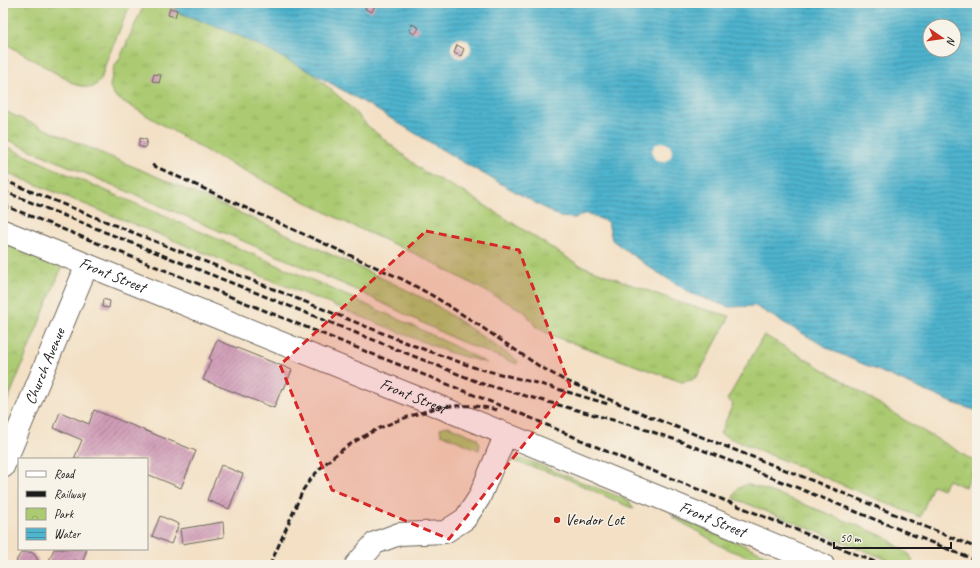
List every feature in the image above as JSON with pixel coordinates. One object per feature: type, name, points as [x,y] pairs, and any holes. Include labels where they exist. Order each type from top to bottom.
[{"type":"street","name":"Front Street","points":[[3,231],[506,434],[792,559],[822,565]]},
{"type":"street","name":"Church Avenue","points":[[3,467],[87,265]]},
{"type":"street","points":[[356,565],[375,543],[399,534],[445,532],[465,519],[479,498],[506,434]]},
{"type":"highlighted area","points":[[426,231],[519,250],[570,386],[449,539],[332,490],[280,365]]},
{"type":"green space","points":[[3,3],[131,3],[106,62],[101,80],[92,88],[76,85],[3,42]]},
{"type":"green space","points":[[146,3],[172,3],[178,12],[240,36],[311,72],[344,101],[369,127],[423,171],[467,194],[577,264],[684,304],[730,316],[698,375],[692,380],[682,382],[553,336],[536,327],[525,312],[418,255],[349,224],[210,153],[114,96],[110,86],[114,67],[120,58]]},
{"type":"green space","points":[[3,110],[265,224],[431,302],[518,361],[517,364],[457,340],[350,287],[3,138]]},
{"type":"green space","points":[[3,145],[319,283],[422,330],[487,363],[448,352],[3,171]]},
{"type":"green space","points":[[3,241],[63,264],[3,412]]},
{"type":"green space","points":[[764,335],[840,379],[909,423],[977,463],[965,487],[948,480],[943,489],[933,485],[920,517],[720,434],[733,404],[727,400]]},
{"type":"green space","points":[[448,426],[477,438],[480,445],[479,450],[441,434],[440,428]]},
{"type":"green space","points":[[516,459],[529,461],[625,499],[629,501],[634,509],[565,478],[512,461]]},
{"type":"green space","points":[[747,484],[783,496],[885,537],[910,555],[914,565],[901,565],[733,498],[737,489]]},
{"type":"green space","points":[[672,517],[676,517],[777,559],[777,565],[731,551]]},
{"type":"water","points":[[172,3],[977,3],[977,411],[953,403],[833,351],[755,306],[729,307],[692,294],[649,267],[612,240],[608,222],[586,213],[575,218],[560,217],[459,160],[311,72],[240,36],[178,12]]},
{"type":"pier","points":[[461,38],[468,41],[471,48],[468,55],[461,58],[454,55],[451,48],[454,41]]},
{"type":"pier","points":[[662,142],[669,145],[672,152],[669,159],[662,162],[655,159],[652,152],[655,145]]},
{"type":"building","points":[[368,3],[375,5],[372,12],[365,9]]},
{"type":"building","points":[[170,8],[177,10],[175,17],[168,15]]},
{"type":"building","points":[[412,24],[419,28],[415,34],[409,31]]},
{"type":"building","points":[[457,45],[464,49],[461,56],[454,53]]},
{"type":"building","points":[[154,74],[161,75],[159,83],[152,81]]},
{"type":"building","points":[[140,138],[147,140],[145,148],[138,146]]},
{"type":"building","points":[[103,299],[110,301],[109,308],[102,307]]},
{"type":"building","points":[[217,340],[292,370],[284,389],[282,388],[274,408],[203,380],[211,360],[209,359]]},
{"type":"building","points":[[94,410],[196,451],[181,488],[148,474],[148,458],[74,458],[82,440],[54,428],[60,412],[89,424]]},
{"type":"building","points":[[221,465],[243,474],[229,509],[207,500]]},
{"type":"building","points":[[160,516],[179,524],[171,544],[152,536]]},
{"type":"building","points":[[223,522],[224,537],[182,544],[180,529]]},
{"type":"building","points":[[54,550],[87,550],[82,563],[75,560],[72,565],[47,565]]},
{"type":"building","points":[[31,552],[34,554],[38,560],[38,565],[16,565],[17,559],[21,553]]},
{"type":"railway","points":[[152,165],[404,280],[435,297],[539,366],[564,380],[646,415],[816,482],[977,548]]},
{"type":"railway","points":[[3,180],[412,345],[476,368],[544,385],[608,404]]},
{"type":"railway","points":[[3,191],[483,384],[638,427],[682,442],[977,561]]},
{"type":"railway","points":[[3,205],[531,418],[631,462],[882,565]]},
{"type":"railway","points":[[270,565],[303,490],[313,476],[339,452],[354,442],[387,425],[403,418],[436,408],[448,406],[469,406],[497,410]]},
{"type":"place","name":"Vendor Lot","points":[[557,520]]}]
